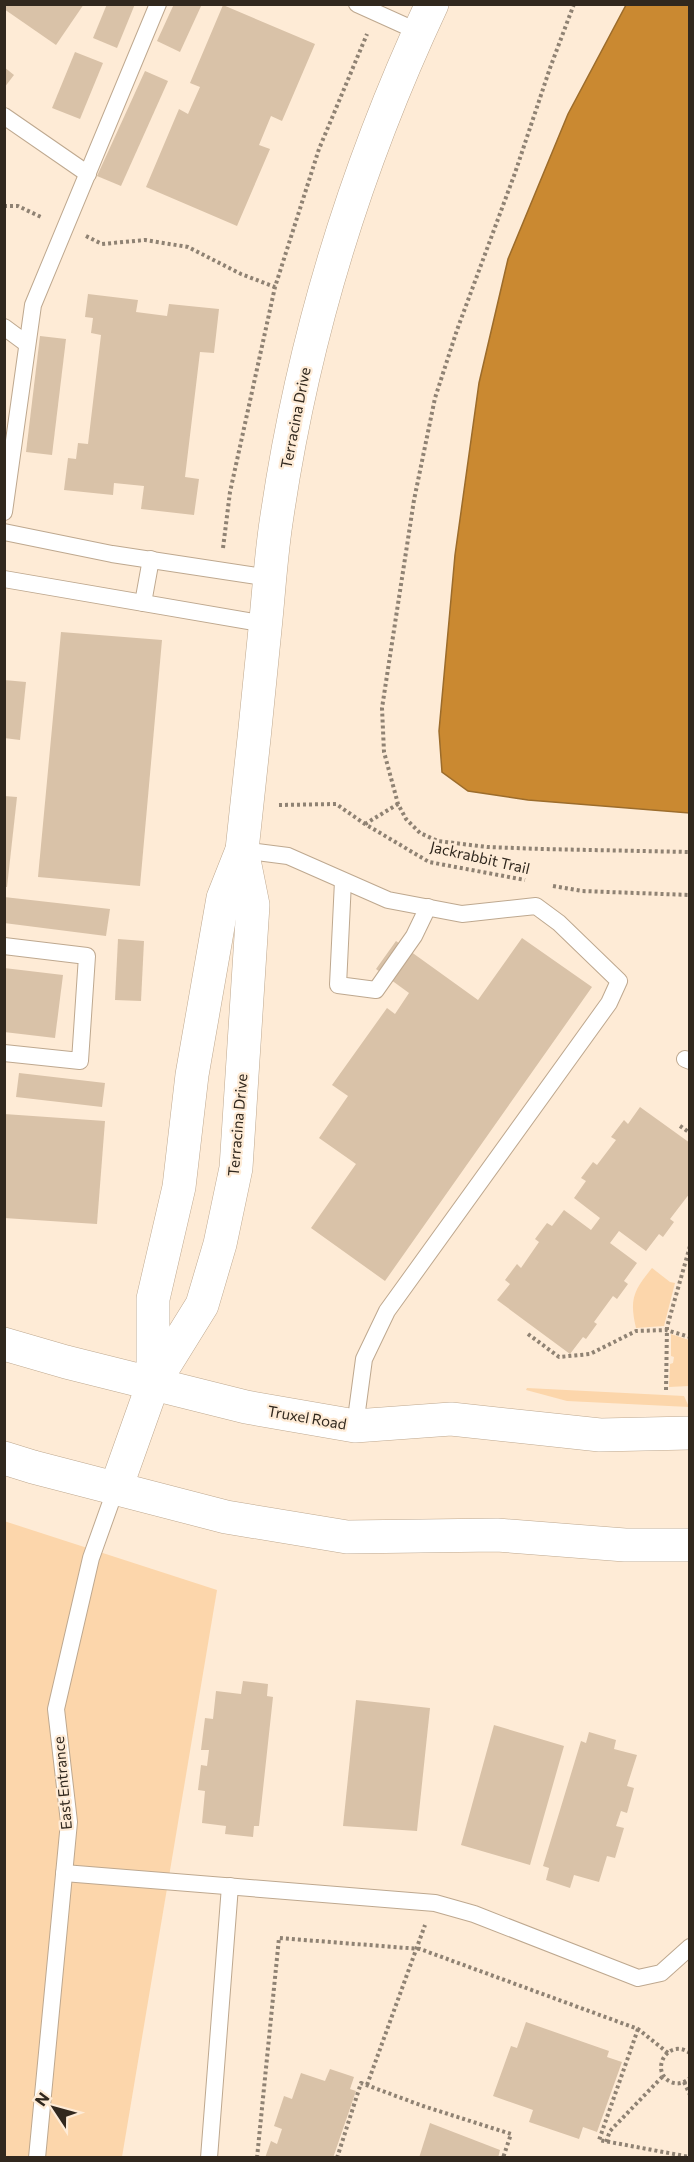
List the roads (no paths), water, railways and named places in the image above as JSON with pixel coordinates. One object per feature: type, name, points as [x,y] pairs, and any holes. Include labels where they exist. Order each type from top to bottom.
[{"type":"street","name":"Terracina Drive","points":[[153,1384],[153,1299],[179,1187],[192,1075],[223,898],[242,850],[277,517],[291,432],[331,269],[385,113],[425,18]]},
{"type":"street","name":"Terracina Drive","points":[[116,1488],[153,1384],[202,1305],[220,1244],[236,1168],[253,905],[242,850]]},
{"type":"street","name":"Truxel Road","points":[[4,1344],[246,1407],[355,1426],[451,1419],[600,1435],[690,1433]]},
{"type":"street","points":[[4,1458],[226,1517],[347,1537],[497,1535],[625,1545],[690,1545]]},
{"type":"lane","points":[[4,512],[33,305],[158,4]]},
{"type":"lane","points":[[357,4],[376,13],[425,18]]},
{"type":"lane","points":[[4,116],[87,174]]},
{"type":"lane","points":[[4,327],[27,344]]},
{"type":"lane","points":[[4,532],[112,554],[270,578]]},
{"type":"lane","points":[[143,603],[151,559]]},
{"type":"lane","points":[[4,579],[266,624]]},
{"type":"lane","points":[[242,850],[288,856],[388,900],[462,915],[536,906],[559,923],[619,981],[609,1003],[387,1311],[364,1359],[355,1426]]},
{"type":"lane","points":[[343,881],[338,985],[376,990],[414,936],[428,907]]},
{"type":"lane","points":[[4,946],[87,956],[80,1060],[4,1053]]},
{"type":"lane","name":"East Entrance","points":[[37,2157],[69,1822],[56,1709],[91,1558],[116,1488]]},
{"type":"lane","points":[[64,1873],[435,1903],[474,1914],[638,1978],[661,1973],[690,1947]]},
{"type":"lane","points":[[209,2157],[231,1886]]}]
